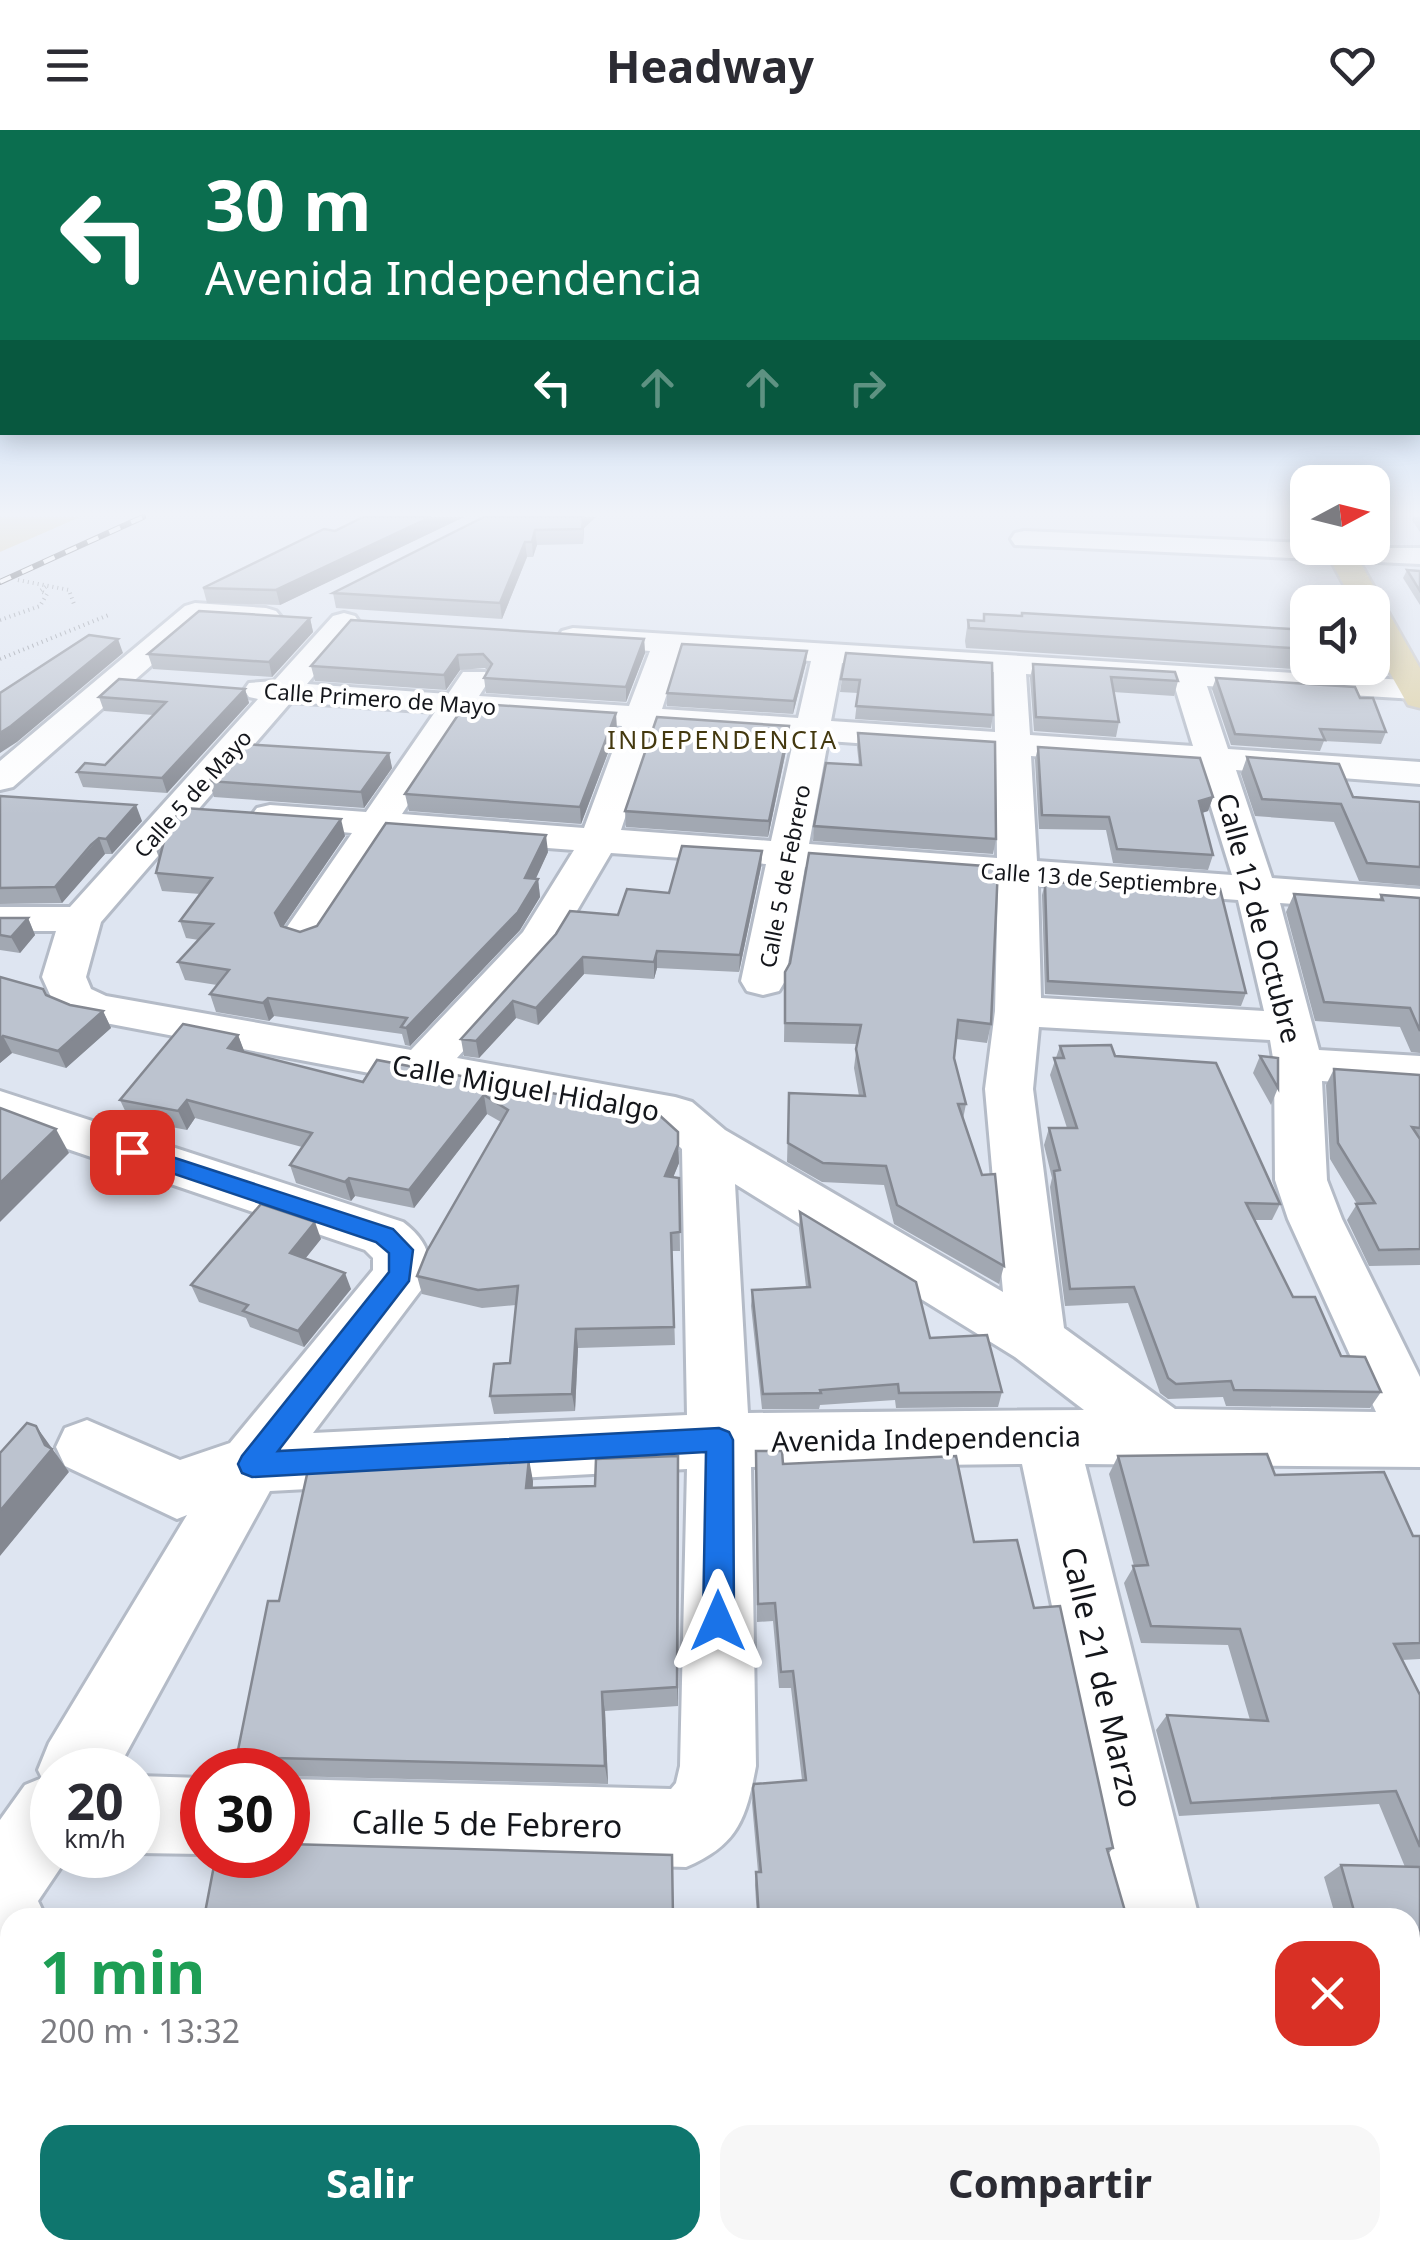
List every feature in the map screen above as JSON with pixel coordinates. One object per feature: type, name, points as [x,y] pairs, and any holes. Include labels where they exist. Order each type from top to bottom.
[{"type":"main road","points":[[1390,643],[1418,694]]},
{"type":"street","name":"Calle 5 de Mayo","points":[[118,680],[189,616]]},
{"type":"street","name":"Calle 5 de Mayo","points":[[81,919],[282,692],[362,623],[310,616]]},
{"type":"street","points":[[541,635],[1187,675],[1418,694]]},
{"type":"street","points":[[422,1067],[540,938],[599,840],[668,642]]},
{"type":"street","points":[[304,933],[495,647]]},
{"type":"street","name":"Calle 5 de Febrero","points":[[763,981],[828,652]]},
{"type":"street","points":[[1010,664],[1018,872],[1018,1011],[1009,1089],[1036,1340]]},
{"type":"street","name":"Calle 12 de Octubre","points":[[1187,675],[1256,889],[1295,1045],[1302,1180],[1315,1220],[1420,1440]]},
{"type":"street","points":[[0,779],[118,680],[154,682]]},
{"type":"street","name":"Calle Primero de Mayo","points":[[227,688],[1420,774]]},
{"type":"street","points":[[0,796],[40,798]]},
{"type":"street","name":"Calle 13 de Septiembre","points":[[139,806],[1420,901]]},
{"type":"street","points":[[0,919],[81,919]]},
{"type":"street","name":"Calle Miguel Hidalgo","points":[[81,919],[64,977],[72,998],[95,1008],[676,1114],[706,1142],[1036,1340],[1164,1436]]},
{"type":"street","points":[[1018,1011],[1295,1045],[1420,1072]]},
{"type":"street","points":[[0,1108],[384,1236],[402,1250],[400,1275],[252,1464],[89,1748]]},
{"type":"street","points":[[706,1142],[719,1440]]},
{"type":"street","name":"Calle 21 de Marzo","points":[[1048,1436],[1157,1908]]},
{"type":"street","name":"Avenida Independencia","points":[[252,1464],[719,1440],[1164,1436],[1420,1440]]},
{"type":"street","name":"Calle 5 de Febrero","points":[[310,1819],[686,1828],[710,1804],[718,1766],[719,1440]]},
{"type":"street","points":[[88,1448],[177,1490],[252,1464]]},
{"type":"street","points":[[0,1888],[30,1844]]},
{"type":"path","points":[[0,659],[105,616]]},
{"type":"building","points":[[193,616],[310,618],[269,662],[148,654]]},
{"type":"building","points":[[984,616],[1078,616],[1290,629],[1290,648],[969,628],[968,620],[984,621]]},
{"type":"building","points":[[351,620],[644,639],[626,687],[484,678],[492,664],[483,654],[458,655],[444,675],[311,666]]},
{"type":"building","points":[[89,635],[118,639],[0,733],[0,693]]},
{"type":"building","points":[[682,644],[807,651],[794,701],[667,693]]},
{"type":"building","points":[[846,653],[992,663],[993,715],[856,706],[860,680],[841,679]]},
{"type":"building","points":[[1033,664],[1175,672],[1178,681],[1111,677],[1119,722],[1036,717]]},
{"type":"building","points":[[1216,678],[1355,687],[1360,698],[1373,698],[1386,732],[1320,729],[1325,740],[1235,734]]},
{"type":"building","points":[[119,679],[245,689],[162,778],[77,772],[85,763],[105,765],[166,702],[99,697]]},
{"type":"building","points":[[466,703],[616,713],[580,807],[405,794]]},
{"type":"building","points":[[657,717],[789,726],[769,821],[625,811]]},
{"type":"building","points":[[858,733],[995,742],[996,839],[814,826],[826,763],[861,765]]},
{"type":"building","points":[[242,744],[389,753],[361,792],[209,781]]},
{"type":"building","points":[[1038,747],[1200,758],[1213,797],[1199,801],[1213,855],[1117,849],[1109,817],[1042,815]]},
{"type":"building","points":[[1247,757],[1339,764],[1353,797],[1420,802],[1420,867],[1367,863],[1341,804],[1262,799]]},
{"type":"building","points":[[0,796],[136,805],[106,839],[99,838],[91,845],[55,887],[0,888]]},
{"type":"building","points":[[184,808],[341,819],[275,913],[281,926],[300,932],[317,926],[386,823],[546,835],[525,878],[538,879],[518,912],[406,1028],[401,1027],[407,1018],[268,998],[263,1003],[210,994],[229,970],[178,962],[213,924],[180,921],[212,878],[156,873],[164,841],[153,841]]},
{"type":"building","points":[[682,846],[762,851],[740,955],[657,951],[654,962],[583,957],[536,1008],[513,1001],[476,1041],[461,1039],[556,934],[570,911],[618,915],[627,889],[669,893]]},
{"type":"building","points":[[809,853],[998,867],[991,1024],[958,1020],[954,1058],[966,1104],[958,1104],[982,1175],[995,1174],[1004,1266],[897,1205],[886,1166],[823,1163],[788,1143],[789,1093],[865,1096],[856,1049],[861,1025],[785,1023],[785,972],[790,963]]},
{"type":"building","points":[[1124,882],[1220,889],[1246,993],[1048,981],[1045,883]]},
{"type":"building","points":[[1294,894],[1383,900],[1381,895],[1420,898],[1420,1031],[1410,1008],[1324,1002]]},
{"type":"building","points":[[0,918],[28,918],[11,937],[0,935]]},
{"type":"building","points":[[0,977],[43,989],[46,995],[70,1005],[103,1011],[58,1051],[3,1036],[0,1039]]},
{"type":"building","points":[[183,1024],[238,1035],[228,1048],[363,1082],[377,1060],[657,1113],[678,1132],[678,1145],[665,1176],[679,1178],[680,1232],[671,1233],[674,1327],[576,1329],[572,1394],[490,1396],[494,1364],[510,1363],[518,1286],[478,1290],[417,1276],[427,1251],[508,1110],[484,1095],[409,1190],[349,1178],[345,1182],[290,1165],[312,1133],[187,1100],[178,1111],[120,1100]]},
{"type":"building","points":[[1111,1045],[1115,1056],[1216,1063],[1280,1204],[1246,1203],[1293,1297],[1315,1297],[1341,1356],[1365,1357],[1381,1392],[1234,1390],[1231,1381],[1176,1384],[1168,1378],[1134,1287],[1070,1289],[1054,1171],[1060,1170],[1049,1128],[1077,1128],[1054,1058],[1064,1058],[1060,1046]]},
{"type":"building","points":[[1260,1056],[1278,1058],[1278,1088]]},
{"type":"building","points":[[1334,1069],[1420,1075],[1420,1128],[1412,1127],[1420,1139],[1420,1249],[1379,1250],[1356,1204],[1375,1203],[1338,1143]]},
{"type":"building","points":[[0,1108],[56,1129],[0,1183]]},
{"type":"building","points":[[261,1204],[315,1222],[290,1253],[345,1273],[298,1331],[243,1311],[248,1305],[191,1285]]},
{"type":"building","points":[[800,1212],[916,1282],[930,1338],[987,1335],[1002,1392],[899,1393],[898,1384],[820,1390],[821,1393],[763,1394],[752,1290],[810,1287]]},
{"type":"building","points":[[27,1423],[36,1426],[45,1445],[52,1449],[0,1511],[0,1453]]},
{"type":"building","points":[[756,1451],[782,1451],[783,1464],[956,1456],[974,1542],[1017,1540],[1034,1608],[1060,1606],[1113,1848],[1107,1849],[1124,1908],[758,1908],[756,1872],[761,1872],[754,1784],[806,1780],[793,1671],[781,1672],[775,1603],[758,1604]]},
{"type":"building","points":[[1267,1454],[1275,1475],[1384,1472],[1413,1536],[1420,1536],[1420,1643],[1394,1644],[1420,1695],[1420,1847],[1396,1791],[1191,1803],[1167,1715],[1268,1721],[1240,1629],[1151,1626],[1133,1566],[1148,1565],[1118,1456]]},
{"type":"building","points":[[678,1456],[677,1687],[602,1692],[605,1766],[310,1759],[310,1748],[238,1748],[268,1601],[279,1601],[308,1470],[529,1459],[526,1488],[595,1486],[596,1459]]},
{"type":"building","points":[[310,1845],[672,1855],[673,1908],[206,1908],[212,1878],[310,1878]]},
{"type":"building","points":[[1341,1865],[1420,1867],[1420,1908],[1353,1908]]},
{"type":"district","name":"INDEPENDENCIA","points":[[723,739]]},
{"type":"route","points":[[132,1152],[384,1236],[402,1250],[400,1275],[252,1464],[719,1440],[718,1621]]}]
